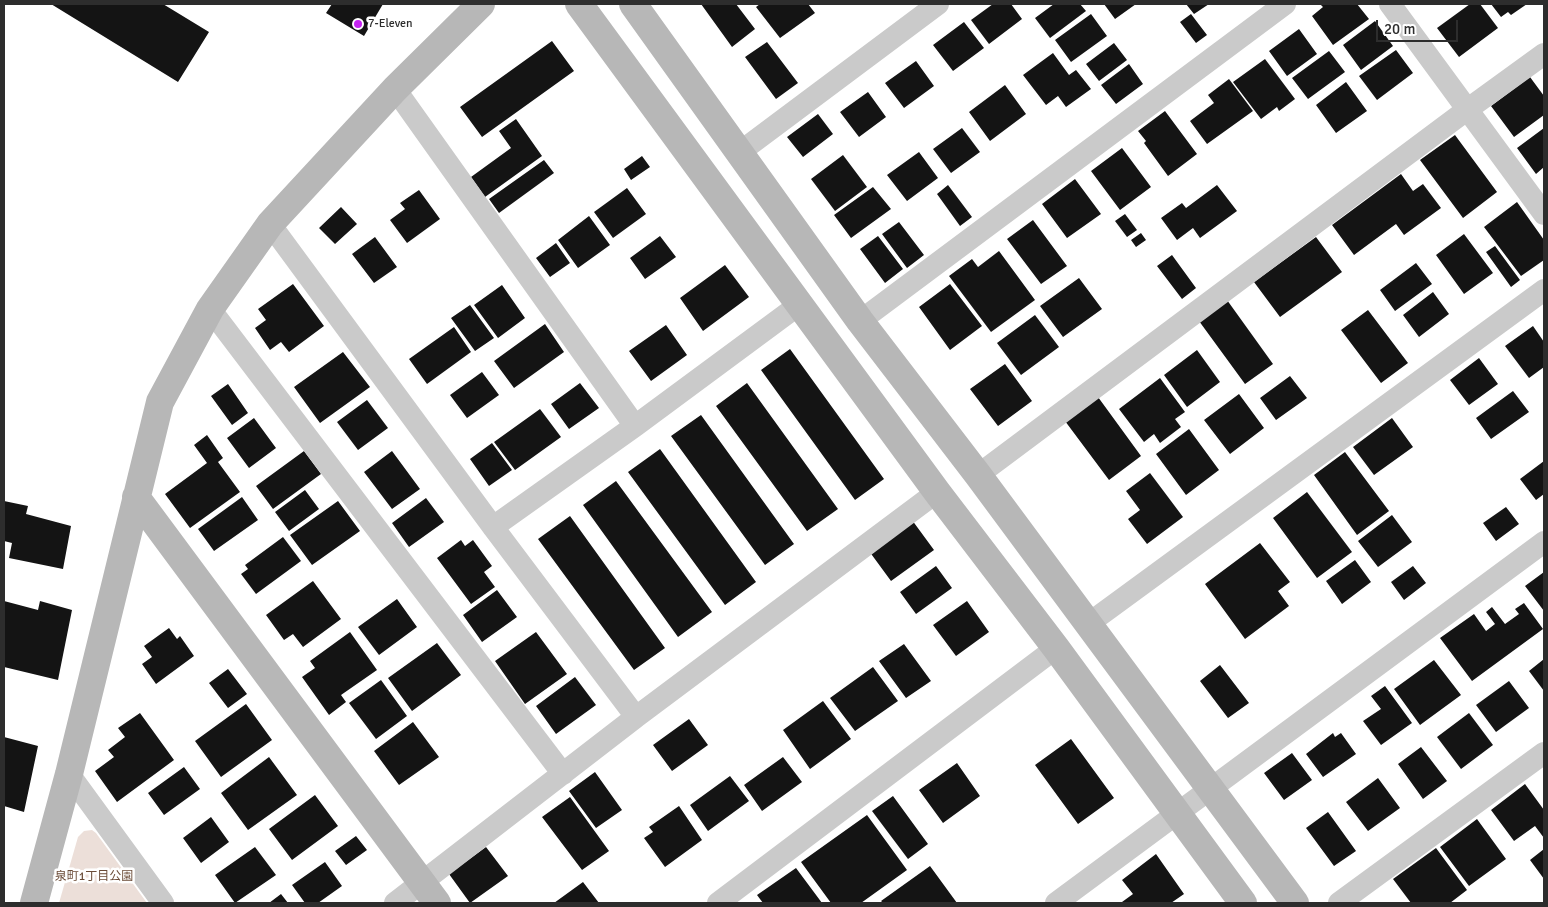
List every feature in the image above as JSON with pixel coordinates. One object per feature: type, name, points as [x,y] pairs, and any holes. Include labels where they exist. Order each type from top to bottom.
[{"type":"street","points":[[34,903],[69,774],[160,402],[210,309],[270,224],[396,89],[481,4]]},
{"type":"street","points":[[579,4],[937,492],[1056,648],[1243,903]]},
{"type":"street","points":[[633,4],[860,320],[978,475],[1295,903]]},
{"type":"street","points":[[740,152],[938,4]]},
{"type":"street","points":[[860,320],[1284,4]]},
{"type":"street","points":[[1390,4],[1544,214]]},
{"type":"street","points":[[978,475],[1544,54]]},
{"type":"street","points":[[396,89],[635,426]]},
{"type":"street","points":[[270,224],[493,527],[636,717]]},
{"type":"street","points":[[1088,624],[1544,290]]},
{"type":"street","points":[[493,527],[635,426],[800,304]]},
{"type":"street","points":[[210,309],[563,774]]},
{"type":"street","points":[[395,903],[430,893],[563,774],[636,717],[937,492]]},
{"type":"street","points":[[136,497],[430,893]]},
{"type":"street","points":[[1056,903],[1544,542]]},
{"type":"street","points":[[718,903],[1056,648]]},
{"type":"street","points":[[1339,903],[1544,753]]},
{"type":"street","points":[[69,774],[163,903]]},
{"type":"green space","name":"泉町1丁目公園","points":[[92,830],[147,903],[59,903],[78,837],[84,831]]},
{"type":"building","points":[[51,4],[163,4],[209,32],[178,82]]},
{"type":"building","name":"7-Eleven","points":[[332,4],[383,4],[364,36],[326,13]]},
{"type":"building","points":[[701,4],[736,4],[755,29],[732,47]]},
{"type":"building","points":[[760,4],[808,4],[815,13],[780,38],[756,7]]},
{"type":"building","points":[[993,4],[1011,4],[1022,19],[989,44],[971,20]]},
{"type":"building","points":[[1054,4],[1080,4],[1086,11],[1050,38],[1035,18]]},
{"type":"building","points":[[1104,4],[1136,4],[1115,19]]},
{"type":"building","points":[[1186,4],[1209,4],[1194,14]]},
{"type":"building","points":[[1320,4],[1357,4],[1369,19],[1333,45],[1312,16],[1323,7]]},
{"type":"building","points":[[1470,4],[1480,4],[1498,28],[1459,57],[1437,28]]},
{"type":"building","points":[[1491,4],[1527,4],[1511,15],[1508,12],[1501,17]]},
{"type":"building","points":[[1091,14],[1107,36],[1071,62],[1055,40]]},
{"type":"building","points":[[1191,14],[1207,35],[1196,43],[1180,22]]},
{"type":"building","points":[[1375,21],[1393,46],[1361,70],[1343,45]]},
{"type":"building","points":[[964,22],[984,48],[953,71],[933,45]]},
{"type":"building","points":[[1299,29],[1317,54],[1287,76],[1269,51]]},
{"type":"building","points":[[552,41],[574,71],[482,137],[460,107]]},
{"type":"building","points":[[767,42],[798,83],[776,99],[745,57]]},
{"type":"building","points":[[1114,43],[1127,60],[1099,81],[1086,64]]},
{"type":"building","points":[[1396,50],[1413,73],[1377,100],[1359,76]]},
{"type":"building","points":[[1329,51],[1345,72],[1308,99],[1292,78]]},
{"type":"building","points":[[1053,53],[1069,75],[1076,70],[1091,89],[1066,107],[1058,96],[1046,105],[1023,75]]},
{"type":"building","points":[[1265,59],[1295,99],[1279,111],[1277,107],[1261,119],[1233,82]]},
{"type":"building","points":[[916,61],[934,86],[904,108],[885,83]]},
{"type":"building","points":[[1129,64],[1143,84],[1116,104],[1101,85]]},
{"type":"building","points":[[1530,77],[1544,96],[1544,115],[1514,137],[1491,106]]},
{"type":"building","points":[[1229,79],[1253,111],[1207,144],[1190,121],[1214,103],[1208,95]]},
{"type":"building","points":[[1346,82],[1367,111],[1336,133],[1316,105]]},
{"type":"building","points":[[1005,85],[1026,114],[990,141],[969,112]]},
{"type":"building","points":[[868,92],[886,117],[859,137],[840,112]]},
{"type":"building","points":[[1165,111],[1197,154],[1168,176],[1144,143],[1146,141],[1138,131]]},
{"type":"building","points":[[818,114],[833,134],[803,157],[787,137]]},
{"type":"building","points":[[516,119],[542,156],[485,197],[471,177],[511,148],[499,131]]},
{"type":"building","points":[[962,128],[980,152],[951,173],[933,149]]},
{"type":"building","points":[[1544,128],[1544,167],[1536,174],[1517,148]]},
{"type":"building","points":[[1455,135],[1497,192],[1463,218],[1420,160]]},
{"type":"building","points":[[1122,148],[1151,187],[1120,210],[1091,171]]},
{"type":"building","points":[[919,152],[938,178],[907,201],[887,175]]},
{"type":"building","points":[[843,155],[867,187],[835,211],[811,179]]},
{"type":"building","points":[[642,156],[650,167],[631,180],[624,169]]},
{"type":"building","points":[[544,160],[554,173],[499,213],[489,199]]},
{"type":"building","points":[[1401,174],[1413,191],[1423,184],[1441,208],[1404,235],[1396,224],[1354,255],[1332,225]]},
{"type":"building","points":[[1075,179],[1101,214],[1067,238],[1042,204]]},
{"type":"building","points":[[948,185],[972,217],[960,226],[937,194]]},
{"type":"building","points":[[1217,185],[1237,211],[1200,238],[1193,228],[1177,240],[1161,218],[1182,203],[1186,208]]},
{"type":"building","points":[[873,187],[891,209],[851,238],[834,215]]},
{"type":"building","points":[[627,188],[646,214],[613,238],[594,212]]},
{"type":"building","points":[[419,190],[440,219],[407,243],[390,220],[405,209],[400,203]]},
{"type":"building","points":[[1517,202],[1544,240],[1544,260],[1521,276],[1484,227]]},
{"type":"building","points":[[341,207],[357,224],[335,244],[319,228]]},
{"type":"building","points":[[1125,214],[1137,230],[1127,237],[1115,221]]},
{"type":"building","points":[[589,216],[610,245],[578,268],[558,240]]},
{"type":"building","points":[[1033,220],[1067,266],[1041,284],[1007,239]]},
{"type":"building","points":[[899,222],[924,255],[907,268],[882,234]]},
{"type":"building","points":[[1141,233],[1146,240],[1136,247],[1131,240]]},
{"type":"building","points":[[1464,234],[1493,273],[1464,294],[1436,255]]},
{"type":"building","points":[[660,236],[676,257],[645,279],[630,258]]},
{"type":"building","points":[[878,236],[903,269],[885,283],[860,249]]},
{"type":"building","points":[[375,237],[397,267],[374,283],[352,254]]},
{"type":"building","points":[[1316,237],[1342,272],[1280,317],[1254,282]]},
{"type":"building","points":[[556,243],[570,263],[550,277],[536,258]]},
{"type":"building","points":[[1495,246],[1520,280],[1511,287],[1486,252]]},
{"type":"building","points":[[999,251],[1035,300],[991,332],[949,276],[972,259],[978,267]]},
{"type":"building","points":[[1172,255],[1196,288],[1182,299],[1157,266]]},
{"type":"building","points":[[1416,263],[1432,284],[1395,311],[1380,290]]},
{"type":"building","points":[[725,265],[749,297],[703,331],[680,298]]},
{"type":"building","points":[[1079,278],[1102,309],[1063,337],[1040,306]]},
{"type":"building","points":[[293,284],[324,326],[289,352],[281,342],[270,350],[255,328],[266,320],[258,309]]},
{"type":"building","points":[[950,284],[982,326],[950,350],[919,307]]},
{"type":"building","points":[[502,285],[525,318],[498,338],[474,305]]},
{"type":"building","points":[[1433,292],[1449,314],[1419,337],[1403,315]]},
{"type":"building","points":[[1227,300],[1273,364],[1245,384],[1199,321]]},
{"type":"building","points":[[470,305],[494,338],[475,351],[451,318]]},
{"type":"building","points":[[1368,310],[1408,363],[1381,383],[1341,330]]},
{"type":"building","points":[[1035,315],[1059,347],[1021,375],[997,343]]},
{"type":"building","points":[[545,324],[564,352],[514,388],[494,361]]},
{"type":"building","points":[[666,325],[687,355],[651,381],[629,351]]},
{"type":"building","points":[[1533,326],[1544,342],[1544,367],[1529,378],[1505,346]]},
{"type":"building","points":[[454,327],[471,352],[427,384],[409,359]]},
{"type":"building","points":[[790,349],[884,479],[855,500],[761,370]]},
{"type":"building","points":[[1197,350],[1220,382],[1187,407],[1164,375]]},
{"type":"building","points":[[343,352],[370,387],[320,423],[294,387]]},
{"type":"building","points":[[1479,358],[1498,384],[1469,405],[1450,380]]},
{"type":"building","points":[[1005,364],[1032,401],[998,426],[970,389]]},
{"type":"building","points":[[482,372],[499,395],[467,418],[450,395]]},
{"type":"building","points":[[1290,376],[1307,398],[1276,420],[1260,398]]},
{"type":"building","points":[[1160,378],[1185,412],[1175,419],[1181,427],[1160,443],[1154,434],[1144,442],[1119,409]]},
{"type":"building","points":[[580,383],[599,408],[569,429],[551,404]]},
{"type":"building","points":[[747,383],[838,509],[807,531],[716,406]]},
{"type":"building","points":[[228,384],[248,413],[232,425],[211,396]]},
{"type":"building","points":[[1513,391],[1529,412],[1491,439],[1476,418]]},
{"type":"building","points":[[1239,394],[1264,428],[1230,454],[1204,420]]},
{"type":"building","points":[[1098,397],[1141,456],[1109,480],[1065,421]]},
{"type":"building","points":[[367,400],[388,428],[358,450],[337,422]]},
{"type":"building","points":[[540,409],[561,437],[515,470],[494,442]]},
{"type":"building","points":[[701,415],[794,544],[765,565],[671,436]]},
{"type":"building","points":[[254,418],[276,448],[249,468],[227,438]]},
{"type":"building","points":[[1392,418],[1413,447],[1374,475],[1353,447]]},
{"type":"building","points":[[1189,429],[1219,470],[1186,495],[1156,454]]},
{"type":"building","points":[[207,435],[223,458],[218,462],[240,492],[190,528],[165,494],[207,463],[194,445]]},
{"type":"building","points":[[492,443],[512,470],[489,486],[470,459]]},
{"type":"building","points":[[660,449],[756,582],[725,605],[628,472]]},
{"type":"building","points":[[304,451],[321,474],[273,509],[256,486]]},
{"type":"building","points":[[392,451],[420,489],[392,509],[364,472]]},
{"type":"building","points":[[1345,452],[1389,511],[1357,535],[1314,475]]},
{"type":"building","points":[[1544,461],[1544,494],[1536,500],[1520,479]]},
{"type":"building","points":[[1150,473],[1183,517],[1147,544],[1128,519],[1140,510],[1126,491]]},
{"type":"building","points":[[616,481],[712,612],[678,637],[583,505]]},
{"type":"building","points":[[305,490],[319,509],[289,531],[275,512]]},
{"type":"building","points":[[1307,492],[1352,552],[1317,578],[1273,518]]},
{"type":"building","points":[[242,497],[258,520],[214,551],[198,529]]},
{"type":"building","points":[[426,498],[444,522],[409,547],[392,523]]},
{"type":"building","points":[[4,501],[28,506],[26,514],[71,526],[63,569],[9,558],[12,543],[4,541]]},
{"type":"building","points":[[338,501],[360,531],[312,565],[290,535]]},
{"type":"building","points":[[1506,507],[1519,524],[1496,541],[1483,523]]},
{"type":"building","points":[[1392,515],[1412,542],[1378,567],[1358,541]]},
{"type":"building","points":[[570,516],[665,648],[634,670],[538,539]]},
{"type":"building","points":[[912,520],[934,550],[891,581],[869,551]]},
{"type":"building","points":[[283,537],[301,561],[256,594],[241,574],[248,569],[245,565]]},
{"type":"building","points":[[461,540],[465,546],[473,540],[492,566],[484,572],[495,587],[471,604],[437,558]]},
{"type":"building","points":[[1260,543],[1290,582],[1278,591],[1289,606],[1245,639],[1205,584]]},
{"type":"building","points":[[1355,560],[1371,582],[1342,604],[1326,581]]},
{"type":"building","points":[[936,566],[952,588],[916,614],[900,592]]},
{"type":"building","points":[[1413,566],[1426,583],[1404,600],[1391,582]]},
{"type":"building","points":[[1544,572],[1544,611],[1525,586]]},
{"type":"building","points":[[313,581],[341,619],[303,647],[293,634],[284,640],[266,615]]},
{"type":"building","points":[[497,590],[517,617],[482,642],[463,615]]},
{"type":"building","points":[[397,599],[417,627],[379,655],[358,627]]},
{"type":"building","points":[[4,601],[38,610],[40,601],[72,610],[58,680],[4,667]]},
{"type":"building","points":[[967,601],[989,632],[956,656],[933,625]]},
{"type":"building","points":[[1524,603],[1543,629],[1472,681],[1440,638],[1474,614],[1486,631],[1495,624],[1486,612],[1492,607],[1505,624],[1519,614],[1515,609]]},
{"type":"building","points":[[169,628],[177,639],[180,636],[194,656],[156,684],[142,664],[152,657],[144,646]]},
{"type":"building","points":[[350,632],[377,670],[341,695],[346,702],[329,715],[302,677],[315,668],[310,661]]},
{"type":"building","points":[[536,632],[567,674],[525,704],[495,661]]},
{"type":"building","points":[[437,643],[461,675],[412,711],[388,678]]},
{"type":"building","points":[[904,644],[931,681],[906,698],[879,661]]},
{"type":"building","points":[[1544,659],[1544,691],[1529,671]]},
{"type":"building","points":[[1434,660],[1461,695],[1420,725],[1394,689]]},
{"type":"building","points":[[1220,665],[1249,703],[1228,718],[1200,681]]},
{"type":"building","points":[[873,667],[898,701],[855,731],[830,698]]},
{"type":"building","points":[[228,669],[247,694],[228,708],[209,683]]},
{"type":"building","points":[[575,677],[596,705],[556,734],[536,706]]},
{"type":"building","points":[[381,680],[407,716],[376,739],[349,703]]},
{"type":"building","points":[[1509,681],[1529,708],[1496,732],[1476,705]]},
{"type":"building","points":[[1385,686],[1412,723],[1381,745],[1363,721],[1381,709],[1371,696]]},
{"type":"building","points":[[823,701],[851,739],[810,769],[783,730]]},
{"type":"building","points":[[246,704],[272,740],[221,777],[195,741]]},
{"type":"building","points":[[140,713],[174,760],[117,802],[95,771],[114,757],[108,750],[125,737],[118,728]]},
{"type":"building","points":[[1469,713],[1493,745],[1461,769],[1437,737]]},
{"type":"building","points":[[689,719],[708,745],[672,771],[653,745]]},
{"type":"building","points":[[413,722],[439,757],[399,785],[374,751]]},
{"type":"building","points":[[1333,733],[1335,737],[1341,733],[1356,754],[1323,777],[1306,754]]},
{"type":"building","points":[[4,737],[38,746],[24,812],[4,806]]},
{"type":"building","points":[[1071,739],[1114,798],[1078,824],[1035,765]]},
{"type":"building","points":[[1421,747],[1447,781],[1423,799],[1398,764]]},
{"type":"building","points":[[1292,753],[1312,780],[1284,800],[1264,773]]},
{"type":"building","points":[[269,757],[297,795],[248,830],[221,793]]},
{"type":"building","points":[[783,757],[802,782],[762,811],[744,785]]},
{"type":"building","points":[[957,763],[980,796],[943,823],[919,790]]},
{"type":"building","points":[[184,767],[200,789],[164,815],[148,793]]},
{"type":"building","points":[[595,772],[622,810],[596,828],[569,791]]},
{"type":"building","points":[[730,776],[749,801],[708,831],[690,805]]},
{"type":"building","points":[[1378,778],[1400,808],[1368,831],[1346,802]]},
{"type":"building","points":[[1525,784],[1544,810],[1544,838],[1535,826],[1514,841],[1491,810]]},
{"type":"building","points":[[315,795],[338,826],[292,860],[269,829]]},
{"type":"building","points":[[893,796],[928,844],[908,859],[872,811]]},
{"type":"building","points":[[570,797],[609,851],[582,870],[542,817]]},
{"type":"building","points":[[679,806],[702,840],[665,867],[644,838],[653,832],[649,827]]},
{"type":"building","points":[[1328,812],[1356,851],[1334,866],[1306,828]]},
{"type":"building","points":[[867,815],[907,870],[861,903],[831,903],[801,862]]},
{"type":"building","points":[[211,817],[229,842],[201,863],[183,838]]},
{"type":"building","points":[[1477,819],[1506,859],[1469,886],[1440,847]]},
{"type":"building","points":[[356,836],[367,850],[346,865],[335,851]]},
{"type":"building","points":[[255,847],[276,875],[235,903],[215,875]]},
{"type":"building","points":[[486,847],[508,876],[470,903],[449,874]]},
{"type":"building","points":[[1436,848],[1467,890],[1450,903],[1411,903],[1393,879]]},
{"type":"building","points":[[1544,849],[1544,879],[1530,860]]},
{"type":"building","points":[[1156,854],[1184,894],[1171,903],[1123,903],[1133,894],[1122,880]]},
{"type":"building","points":[[325,862],[342,886],[318,903],[305,903],[292,885]]},
{"type":"building","points":[[930,866],[957,903],[883,903],[881,901]]},
{"type":"building","points":[[796,868],[822,903],[763,903],[757,895]]},
{"type":"building","points":[[583,882],[599,903],[554,903]]},
{"type":"building","points":[[281,894],[288,903],[269,903]]},
{"type":"place","name":"7-Eleven","points":[[358,24]]}]
